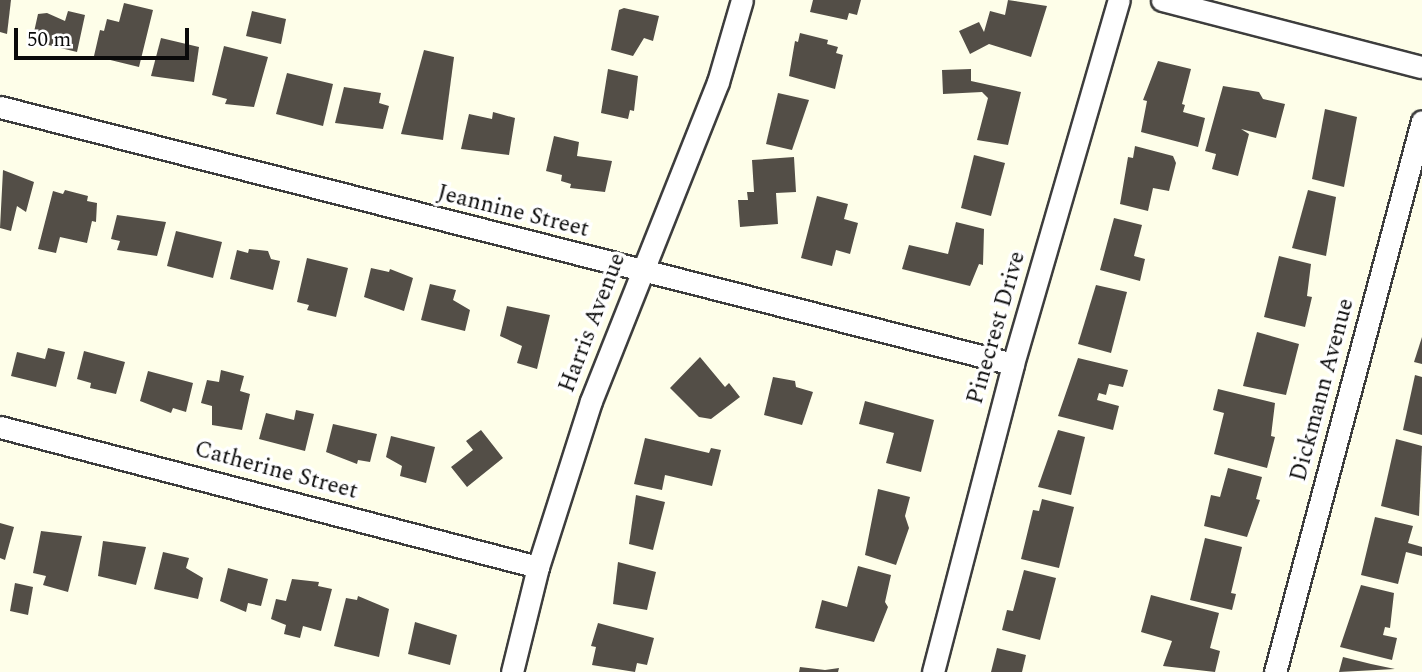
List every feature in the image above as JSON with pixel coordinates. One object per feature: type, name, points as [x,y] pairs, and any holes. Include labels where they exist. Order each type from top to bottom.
[{"type":"street","name":"Harris Avenue","points":[[512,672],[538,567],[591,401],[640,272],[718,82],[741,0]]},
{"type":"street","name":"Pinecrest Drive","points":[[933,672],[1013,364],[1119,0]]},
{"type":"street","points":[[1162,0],[1422,67]]},
{"type":"street","name":"Jeannine Street","points":[[0,107],[640,272],[1013,364]]},
{"type":"street","name":"Dickmann Avenue","points":[[1275,672],[1422,121]]},
{"type":"street","name":"Catherine Street","points":[[0,427],[538,567]]},
{"type":"building","points":[[0,0],[11,0],[7,34],[0,32]]},
{"type":"building","points":[[813,0],[861,0],[857,15],[849,13],[847,20],[810,12]]},
{"type":"building","points":[[1008,0],[1047,6],[1031,57],[989,44],[970,54],[959,31],[979,22],[984,32],[990,11],[1005,15]]},
{"type":"building","points":[[124,3],[153,10],[139,67],[94,56],[100,30],[104,31],[107,19],[119,22]]},
{"type":"building","points":[[624,8],[659,16],[653,41],[644,38],[633,56],[611,50],[619,10]]},
{"type":"building","points":[[68,11],[85,15],[77,52],[32,41],[38,14],[47,13],[65,21]]},
{"type":"building","points":[[252,11],[286,19],[281,44],[246,36]]},
{"type":"building","points":[[800,33],[828,40],[827,44],[838,47],[836,53],[843,55],[835,89],[789,76],[795,41],[798,42]]},
{"type":"building","points":[[161,38],[199,47],[194,82],[151,76]]},
{"type":"building","points":[[224,46],[268,57],[254,107],[225,104],[227,99],[212,95]]},
{"type":"building","points":[[424,50],[454,57],[443,140],[401,134]]},
{"type":"building","points":[[1158,61],[1191,69],[1182,104],[1185,105],[1183,112],[1205,118],[1198,147],[1141,132],[1147,101],[1143,100]]},
{"type":"building","points":[[608,69],[638,76],[634,111],[630,110],[628,119],[601,113]]},
{"type":"building","points":[[971,69],[971,81],[1021,92],[1008,145],[977,140],[988,98],[982,92],[943,94],[942,70]]},
{"type":"building","points":[[287,73],[333,84],[323,126],[276,114]]},
{"type":"building","points":[[1223,86],[1259,92],[1263,99],[1285,104],[1276,138],[1241,129],[1249,134],[1238,176],[1212,169],[1216,154],[1205,151]]},
{"type":"building","points":[[344,87],[381,93],[379,103],[389,106],[383,129],[335,123]]},
{"type":"building","points":[[778,93],[809,100],[792,150],[766,144]]},
{"type":"building","points":[[1325,109],[1357,117],[1344,187],[1312,179]]},
{"type":"building","points":[[493,112],[515,118],[509,155],[461,149],[469,114],[492,119]]},
{"type":"building","points":[[554,136],[579,142],[577,156],[612,161],[605,192],[570,188],[571,184],[561,181],[562,175],[546,171]]},
{"type":"building","points":[[1135,146],[1173,156],[1176,163],[1169,191],[1153,188],[1148,211],[1120,204],[1128,157],[1133,158]]},
{"type":"building","points":[[974,155],[1005,163],[991,216],[961,208]]},
{"type":"building","points":[[794,157],[796,192],[776,193],[778,224],[740,227],[738,200],[748,200],[747,192],[754,192],[752,160]]},
{"type":"building","points":[[3,170],[34,182],[26,212],[17,206],[11,231],[0,228]]},
{"type":"building","points":[[65,190],[88,196],[87,201],[97,203],[96,222],[92,221],[87,243],[60,237],[56,253],[38,249],[53,191],[63,194]]},
{"type":"building","points":[[1308,190],[1336,197],[1326,256],[1292,248]]},
{"type":"building","points":[[817,196],[848,204],[844,219],[858,223],[850,254],[836,250],[832,266],[801,258]]},
{"type":"building","points":[[117,215],[166,222],[157,256],[117,250],[120,241],[111,239]]},
{"type":"building","points":[[1114,218],[1142,225],[1134,256],[1145,259],[1140,281],[1100,270]]},
{"type":"building","points":[[956,222],[984,229],[983,265],[979,264],[970,286],[902,269],[909,245],[948,254]]},
{"type":"building","points":[[176,231],[222,242],[213,278],[167,266]]},
{"type":"building","points":[[249,249],[268,251],[271,259],[280,261],[273,290],[230,279],[237,250],[248,253]]},
{"type":"building","points":[[1279,256],[1311,264],[1307,296],[1312,297],[1305,327],[1264,317]]},
{"type":"building","points":[[307,258],[348,268],[336,317],[307,310],[309,305],[297,302]]},
{"type":"building","points":[[371,268],[389,272],[390,269],[413,278],[404,311],[364,297]]},
{"type":"building","points":[[430,284],[456,290],[453,300],[470,310],[465,331],[421,320]]},
{"type":"building","points":[[1096,285],[1127,292],[1111,353],[1078,344]]},
{"type":"building","points":[[507,306],[550,315],[537,369],[517,363],[522,346],[500,336]]},
{"type":"building","points":[[1257,332],[1299,344],[1286,395],[1243,386]]},
{"type":"building","points":[[1422,337],[1422,364],[1414,362]]},
{"type":"building","points":[[48,348],[65,352],[56,387],[11,376],[17,352],[45,359]]},
{"type":"building","points":[[84,351],[125,362],[116,394],[90,388],[91,383],[77,379]]},
{"type":"building","points":[[700,357],[725,387],[729,383],[740,397],[711,419],[699,417],[670,388]]},
{"type":"building","points":[[1078,358],[1128,370],[1123,387],[1109,384],[1106,395],[1099,393],[1097,400],[1119,406],[1113,430],[1058,416]]},
{"type":"building","points":[[221,370],[244,376],[240,391],[250,394],[242,430],[212,425],[212,406],[201,403],[207,380],[219,382]]},
{"type":"building","points":[[148,371],[193,383],[186,412],[173,408],[171,413],[140,401]]},
{"type":"building","points":[[1415,375],[1422,377],[1422,435],[1403,430]]},
{"type":"building","points":[[773,377],[795,381],[796,387],[813,392],[802,425],[764,415]]},
{"type":"building","points":[[1218,389],[1275,403],[1271,436],[1275,437],[1267,468],[1214,454],[1224,413],[1213,410]]},
{"type":"building","points":[[865,401],[934,420],[921,472],[886,463],[894,433],[859,424]]},
{"type":"building","points":[[296,410],[314,414],[305,451],[259,439],[266,413],[294,420]]},
{"type":"building","points":[[333,424],[377,434],[370,462],[358,460],[357,464],[326,452]]},
{"type":"building","points":[[481,430],[503,458],[467,487],[451,467],[473,450],[466,441]]},
{"type":"building","points":[[1058,430],[1085,437],[1071,495],[1038,487]]},
{"type":"building","points":[[391,436],[435,447],[426,483],[400,476],[402,466],[386,457]]},
{"type":"building","points":[[645,438],[709,453],[711,448],[721,450],[712,486],[665,475],[662,490],[634,484]]},
{"type":"building","points":[[1396,439],[1422,446],[1419,516],[1381,506]]},
{"type":"building","points":[[1228,468],[1262,477],[1256,499],[1260,500],[1247,537],[1204,526],[1211,495],[1220,497]]},
{"type":"building","points":[[878,489],[910,497],[905,516],[909,528],[896,565],[865,555]]},
{"type":"building","points":[[636,495],[665,502],[653,550],[629,544]]},
{"type":"building","points":[[1042,499],[1074,507],[1059,568],[1021,559],[1033,510],[1039,511]]},
{"type":"building","points":[[1375,517],[1413,526],[1408,543],[1422,547],[1422,556],[1406,552],[1398,584],[1361,575]]},
{"type":"building","points":[[0,523],[14,527],[5,560],[0,558]]},
{"type":"building","points":[[41,531],[82,536],[68,592],[43,585],[46,576],[33,573]]},
{"type":"building","points":[[1205,538],[1242,547],[1231,593],[1236,594],[1232,610],[1190,600]]},
{"type":"building","points":[[103,541],[146,547],[136,585],[98,576]]},
{"type":"building","points":[[163,552],[189,558],[186,568],[203,578],[198,599],[154,589]]},
{"type":"building","points":[[618,562],[656,572],[647,610],[613,604]]},
{"type":"building","points":[[858,566],[891,575],[885,602],[888,607],[874,642],[815,628],[822,600],[847,607]]},
{"type":"building","points":[[228,568],[268,579],[261,606],[248,603],[246,612],[220,601]]},
{"type":"building","points":[[1024,570],[1056,578],[1040,640],[1002,630],[1007,610],[1013,611]]},
{"type":"building","points":[[292,579],[319,582],[318,586],[332,589],[321,631],[303,626],[300,638],[284,634],[286,625],[271,619],[276,599],[286,601]]},
{"type":"building","points":[[15,583],[33,587],[28,615],[10,611]]},
{"type":"building","points":[[1361,585],[1394,593],[1390,628],[1385,627],[1383,635],[1397,638],[1392,660],[1340,647]]},
{"type":"building","points":[[1151,595],[1219,613],[1210,648],[1220,651],[1215,672],[1163,666],[1172,641],[1141,632]]},
{"type":"building","points":[[358,596],[389,609],[379,657],[334,646],[346,598],[357,600]]},
{"type":"building","points":[[415,622],[457,635],[450,665],[408,654]]},
{"type":"building","points":[[598,623],[654,638],[647,665],[637,663],[635,672],[592,665],[596,647],[591,646]]},
{"type":"building","points":[[997,648],[1026,655],[1022,672],[991,672]]},
{"type":"building","points":[[1343,657],[1371,664],[1395,669],[1339,672]]},
{"type":"building","points":[[800,667],[825,670],[839,668],[838,672],[799,672]]}]
